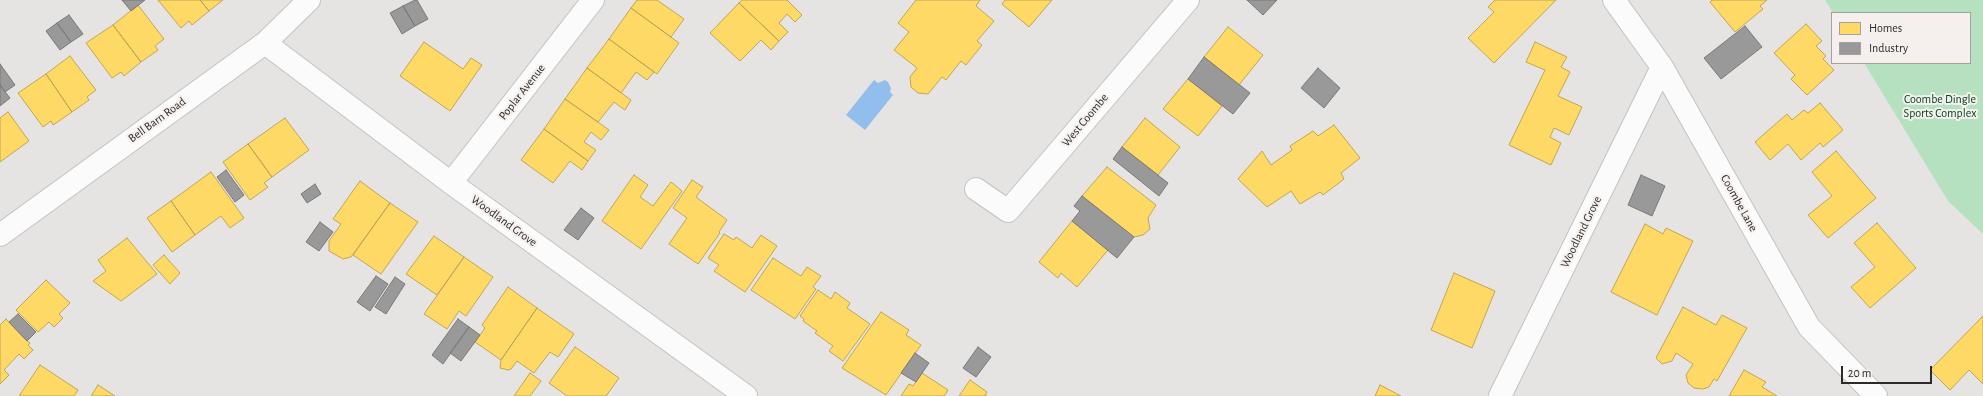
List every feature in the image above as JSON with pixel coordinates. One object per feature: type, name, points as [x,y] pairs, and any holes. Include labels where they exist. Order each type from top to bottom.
[{"type":"street","name":"Bell Barn Road","points":[[0,235],[265,42],[309,0]]},
{"type":"street","name":"Poplar Avenue","points":[[451,183],[592,0]]},
{"type":"street","name":"West Coombe","points":[[976,188],[1008,211],[1188,0]]},
{"type":"street","name":"Coombe Lane","points":[[1614,0],[1662,67],[1809,327],[1876,396]]},
{"type":"street","name":"Woodland Grove","points":[[265,42],[451,183],[746,396]]},
{"type":"street","name":"Woodland Grove","points":[[1500,396],[1662,67]]},
{"type":"green space","name":"Coombe Dingle Sports Complex","points":[[1825,0],[1983,0],[1983,234],[1948,201],[1865,64],[1971,64],[1971,12],[1832,12]]},
{"type":"water","points":[[874,80],[878,83],[885,80],[888,82],[891,88],[890,92],[893,95],[865,130],[846,115]]},
{"type":"building: Homes","points":[[158,0],[200,0],[209,11],[192,25],[189,21],[181,28]]},
{"type":"building: Homes","points":[[200,0],[223,0],[209,11]]},
{"type":"building: Homes","points":[[637,0],[657,0],[684,19],[671,37],[631,8]]},
{"type":"building: Homes","points":[[742,0],[787,0],[802,15],[795,22],[787,14],[779,23],[788,32],[779,41],[739,3]]},
{"type":"building: Homes","points":[[916,0],[980,0],[976,6],[994,21],[977,41],[982,45],[966,65],[961,61],[946,80],[942,77],[928,94],[918,93],[911,87],[910,77],[917,68],[894,50],[909,32],[898,23]]},
{"type":"building: Homes","points":[[1005,0],[1052,0],[1029,27],[1002,4]]},
{"type":"building: Homes","points":[[1495,0],[1556,0],[1494,63],[1468,38],[1494,12],[1488,7]]},
{"type":"building: Homes","points":[[1712,0],[1767,0],[1760,6],[1763,9],[1735,32],[1710,2]]},
{"type":"building: Homes","points":[[739,3],[779,41],[771,50],[761,40],[740,61],[710,33]]},
{"type":"building: Homes","points":[[138,5],[164,39],[155,46],[158,50],[141,62],[113,25]]},
{"type":"building: Homes","points":[[631,8],[679,43],[657,74],[609,39]]},
{"type":"building: Homes","points":[[1806,24],[1822,41],[1816,46],[1826,56],[1823,59],[1834,70],[1807,95],[1791,79],[1795,75],[1774,53]]},
{"type":"building: Homes","points":[[113,25],[141,62],[124,76],[121,72],[112,78],[86,43]]},
{"type":"building: Homes","points":[[1228,27],[1263,55],[1239,85],[1204,57]]},
{"type":"building: Homes","points":[[609,39],[654,72],[647,80],[636,72],[621,93],[587,68]]},
{"type":"building: Homes","points":[[424,42],[463,69],[471,58],[482,65],[450,111],[400,76]]},
{"type":"building: Homes","points":[[1535,42],[1567,57],[1561,67],[1570,72],[1558,96],[1582,107],[1569,135],[1554,128],[1550,137],[1561,143],[1551,165],[1509,145],[1545,70],[1526,62]]},
{"type":"building: Homes","points":[[70,56],[96,90],[87,97],[89,100],[72,112],[46,74]]},
{"type":"building: Homes","points":[[587,68],[631,100],[625,110],[614,102],[598,122],[565,99]]},
{"type":"building: Homes","points":[[46,74],[72,112],[53,125],[51,121],[43,127],[18,93]]},
{"type":"building: Homes","points":[[1188,79],[1222,106],[1198,136],[1163,109]]},
{"type":"building: Homes","points":[[565,99],[609,130],[601,140],[591,132],[584,142],[596,150],[588,161],[544,129]]},
{"type":"building: Homes","points":[[1820,103],[1843,130],[1823,147],[1820,143],[1801,160],[1788,144],[1770,160],[1755,142],[1787,114],[1792,120],[1804,110],[1808,113]]},
{"type":"building: Homes","points":[[8,112],[29,141],[0,162],[0,118]]},
{"type":"building: Homes","points":[[285,118],[309,150],[272,177],[248,144]]},
{"type":"building: Homes","points":[[1145,118],[1180,147],[1158,175],[1122,147]]},
{"type":"building: Homes","points":[[1334,125],[1360,158],[1341,173],[1344,179],[1323,195],[1320,192],[1300,204],[1291,191],[1267,207],[1238,179],[1262,151],[1271,165],[1292,150],[1290,146],[1313,131],[1318,136]]},
{"type":"building: Homes","points":[[544,129],[588,161],[582,170],[570,161],[553,183],[521,160]]},
{"type":"building: Homes","points":[[248,144],[272,177],[264,183],[268,187],[250,200],[223,162]]},
{"type":"building: Homes","points":[[1836,151],[1876,198],[1828,238],[1808,215],[1832,196],[1812,172]]},
{"type":"building: Homes","points":[[1107,167],[1156,205],[1148,218],[1150,229],[1143,235],[1134,237],[1082,196]]},
{"type":"building: Homes","points":[[211,172],[244,218],[230,228],[221,216],[195,235],[171,201]]},
{"type":"building: Homes","points":[[634,175],[648,185],[640,197],[653,206],[671,182],[682,191],[641,249],[602,221]]},
{"type":"building: Homes","points":[[692,180],[703,187],[696,197],[727,220],[719,232],[720,233],[698,264],[669,244],[687,218],[673,208]]},
{"type":"building: Homes","points":[[360,181],[390,203],[351,257],[343,259],[329,251],[329,241],[341,224],[333,219]]},
{"type":"building: Homes","points":[[171,201],[195,235],[172,252],[147,218]]},
{"type":"building: Homes","points":[[390,203],[418,222],[381,274],[353,255]]},
{"type":"building: Homes","points":[[1072,221],[1108,250],[1077,287],[1061,273],[1058,278],[1039,262]]},
{"type":"building: Homes","points":[[1877,223],[1916,268],[1870,308],[1851,287],[1875,267],[1854,243]]},
{"type":"building: Homes","points":[[1645,224],[1663,234],[1666,228],[1693,241],[1657,315],[1611,292]]},
{"type":"building: Homes","points":[[724,234],[734,240],[736,237],[752,248],[761,235],[777,246],[745,292],[714,271],[719,265],[708,258]]},
{"type":"building: Homes","points":[[434,236],[464,257],[437,295],[406,274]]},
{"type":"building: Homes","points":[[127,238],[157,274],[121,301],[93,281],[106,271],[98,260]]},
{"type":"building: Homes","points":[[164,255],[180,273],[170,284],[153,265]]},
{"type":"building: Homes","points":[[464,257],[493,277],[466,316],[459,311],[447,329],[424,314]]},
{"type":"building: Homes","points":[[773,258],[801,276],[807,267],[821,276],[813,287],[816,289],[795,319],[751,290]]},
{"type":"building: Homes","points":[[1454,273],[1495,291],[1472,348],[1431,330]]},
{"type":"building: Homes","points":[[46,280],[70,303],[59,314],[63,318],[54,327],[49,322],[38,332],[16,310]]},
{"type":"building: Homes","points":[[508,287],[537,308],[501,360],[475,342],[485,328],[482,325]]},
{"type":"building: Homes","points":[[818,290],[831,299],[835,292],[850,303],[847,308],[870,324],[843,361],[829,351],[833,346],[815,333],[817,331],[803,321],[804,319],[800,316]]},
{"type":"building: Homes","points":[[1683,307],[1716,325],[1722,315],[1747,328],[1717,381],[1714,379],[1709,387],[1703,389],[1694,388],[1688,383],[1686,375],[1693,364],[1676,353],[1672,361],[1662,364],[1656,358]]},
{"type":"building: Homes","points":[[537,308],[574,334],[558,357],[550,352],[534,373],[517,361],[511,369],[508,370],[500,368],[501,360]]},
{"type":"building: Homes","points":[[881,312],[909,330],[906,335],[921,345],[886,395],[842,368]]},
{"type":"building: Homes","points":[[1983,316],[1983,384],[1969,370],[1950,390],[1930,370]]},
{"type":"building: Homes","points":[[6,319],[30,343],[28,345],[33,350],[24,359],[19,354],[4,370],[9,375],[0,384],[0,325]]},
{"type":"building: Homes","points":[[575,347],[619,378],[606,396],[567,396],[549,383]]},
{"type":"building: Homes","points":[[40,365],[78,390],[74,396],[19,396]]},
{"type":"building: Homes","points":[[1744,370],[1766,382],[1762,387],[1777,396],[1729,396]]},
{"type":"building: Homes","points":[[530,373],[541,381],[530,396],[514,396]]},
{"type":"building: Homes","points":[[922,373],[948,390],[944,396],[901,396],[909,384],[913,386]]},
{"type":"building: Homes","points":[[970,380],[987,392],[985,395],[987,396],[959,396]]},
{"type":"building: Homes","points":[[98,385],[115,396],[91,396]]},
{"type":"building: Homes","points":[[1380,385],[1401,396],[1375,396]]},
{"type":"building: Industry","points":[[122,0],[145,0],[131,11]]},
{"type":"building: Industry","points":[[417,0],[428,19],[415,26],[403,6]]},
{"type":"building: Industry","points":[[1247,0],[1277,0],[1263,15]]},
{"type":"building: Industry","points":[[403,6],[415,26],[402,34],[390,13]]},
{"type":"building: Industry","points":[[69,15],[83,34],[71,42],[57,23]]},
{"type":"building: Industry","points":[[57,23],[71,42],[60,50],[46,31]]},
{"type":"building: Industry","points":[[1745,26],[1762,47],[1721,79],[1704,58]]},
{"type":"building: Industry","points":[[1204,57],[1250,93],[1233,114],[1188,79]]},
{"type":"building: Industry","points":[[0,64],[15,85],[5,92],[0,85]]},
{"type":"building: Industry","points":[[1318,68],[1340,88],[1324,108],[1301,88]]},
{"type":"building: Industry","points":[[0,85],[10,98],[0,106]]},
{"type":"building: Industry","points":[[1122,147],[1168,183],[1159,196],[1113,159]]},
{"type":"building: Industry","points":[[226,170],[244,195],[235,202],[217,177]]},
{"type":"building: Industry","points":[[1641,175],[1665,186],[1652,216],[1628,205]]},
{"type":"building: Industry","points":[[315,184],[321,194],[307,203],[301,194]]},
{"type":"building: Industry","points":[[1082,196],[1134,237],[1117,258],[1072,221],[1080,211],[1074,206]]},
{"type":"building: Industry","points":[[581,208],[594,218],[578,240],[564,230]]},
{"type":"building: Industry","points":[[320,222],[333,232],[319,251],[306,242]]},
{"type":"building: Industry","points":[[376,276],[388,284],[370,311],[357,302]]},
{"type":"building: Industry","points":[[395,277],[405,284],[386,314],[375,307]]},
{"type":"building: Industry","points":[[18,314],[36,332],[27,341],[9,322]]},
{"type":"building: Industry","points":[[458,319],[469,327],[443,364],[432,355]]},
{"type":"building: Industry","points":[[469,327],[480,335],[461,361],[450,353]]},
{"type":"building: Industry","points":[[978,347],[991,357],[976,377],[963,368]]},
{"type":"building: Industry","points":[[915,353],[929,363],[916,382],[901,373]]}]
